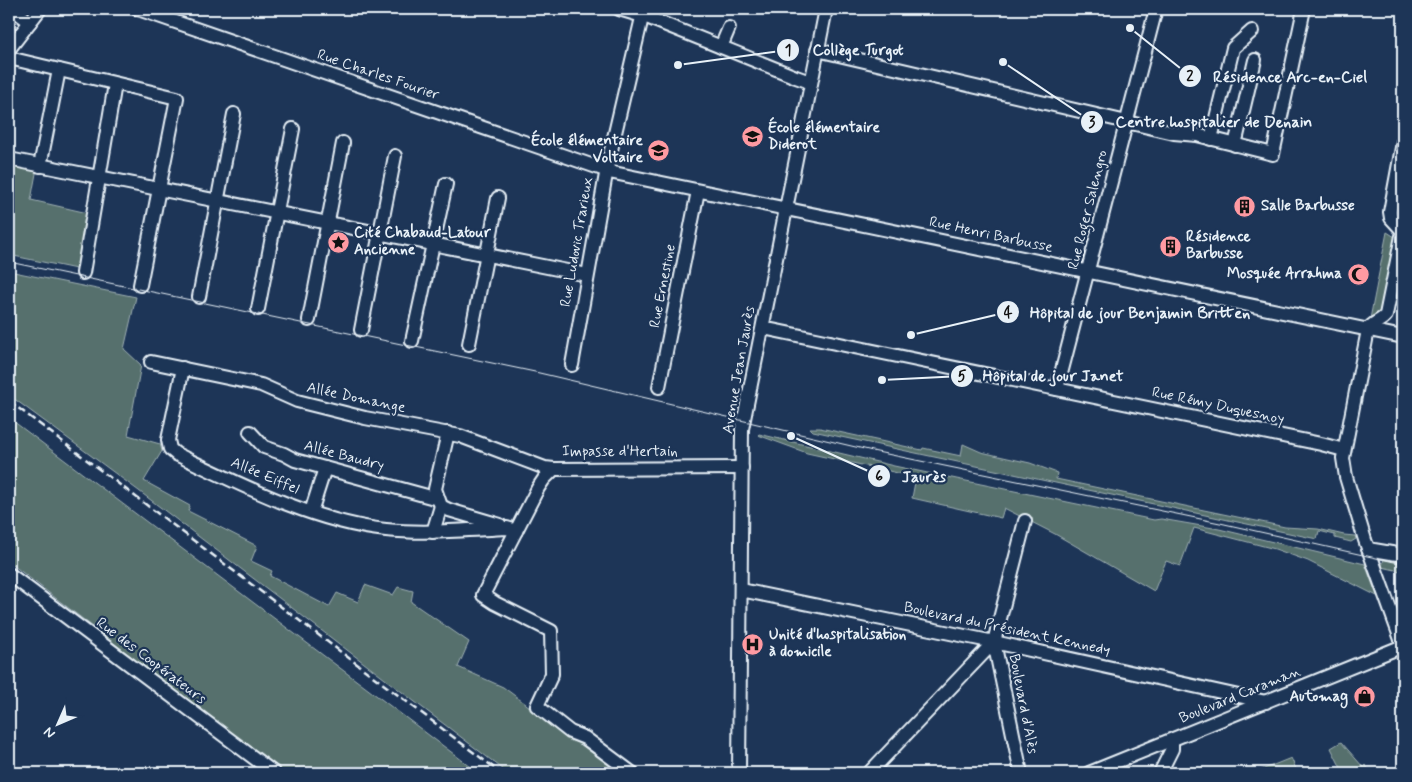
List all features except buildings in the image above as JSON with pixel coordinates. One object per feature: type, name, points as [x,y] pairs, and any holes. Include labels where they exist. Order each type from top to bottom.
[{"type":"street","points":[[13,9],[30,22]]},
{"type":"street","points":[[9,49],[40,9]]},
{"type":"street","name":"Rue Charles Fourier","points":[[138,9],[607,171]]},
{"type":"street","points":[[619,9],[643,12],[721,47],[810,82]]},
{"type":"street","name":"Avenue Jean Jaurès","points":[[739,773],[743,425],[826,9]]},
{"type":"street","name":"Rue Roger Salengro","points":[[1057,389],[1156,9]]},
{"type":"street","points":[[817,50],[1174,134],[1193,135],[1273,154],[1304,9]]},
{"type":"street","name":"Rue Ludovic Trarieux","points":[[572,365],[607,171],[643,12]]},
{"type":"street","points":[[721,47],[729,28]]},
{"type":"street","points":[[1211,139],[1233,48],[1252,30]]},
{"type":"street","points":[[9,58],[177,98],[140,286]]},
{"type":"street","points":[[1235,145],[1254,60]]},
{"type":"street","points":[[40,166],[59,70]]},
{"type":"street","points":[[83,273],[115,84]]},
{"type":"street","points":[[199,297],[234,114]]},
{"type":"street","points":[[258,309],[293,129]]},
{"type":"street","points":[[1403,142],[1390,212],[1391,218],[1403,231],[1386,312],[1383,318],[1368,330],[1343,458],[1344,472],[1368,549],[1403,646]]},
{"type":"street","points":[[309,320],[343,143]]},
{"type":"street","points":[[361,330],[395,156]]},
{"type":"street","points":[[9,159],[587,276]]},
{"type":"street","name":"Rue Henri Barbusse","points":[[607,171],[1403,337]]},
{"type":"street","points":[[412,341],[446,184]]},
{"type":"street","name":"Rue Ernestine","points":[[659,387],[698,191]]},
{"type":"street","points":[[469,344],[498,198]]},
{"type":"street","name":"Rue Rémy Duquesnoy","points":[[763,328],[1344,450]]},
{"type":"street","name":"Allée Domange","points":[[151,362],[261,385],[297,401],[365,418],[467,438],[545,468],[554,469]]},
{"type":"street","name":"Allée Eiffel","points":[[183,368],[168,440],[173,452],[256,491],[311,512],[378,529],[433,532],[511,529]]},
{"type":"street","name":"Allée Baudry","points":[[250,432],[267,448],[281,452],[295,460],[439,502],[449,510],[511,529]]},
{"type":"street","points":[[433,532],[439,502],[435,489],[448,433]]},
{"type":"street","points":[[311,512],[325,468]]},
{"type":"street","name":"Impasse d'Hertain","points":[[632,773],[585,738],[570,732],[537,706],[552,674],[552,631],[495,603],[483,595],[511,529],[541,483],[554,469],[742,468]]},
{"type":"street","points":[[869,773],[994,642],[1025,520]]},
{"type":"street","points":[[1368,549],[1403,556]]},
{"type":"street","name":"Rue des Coopérateurs","points":[[9,574],[274,773]]},
{"type":"street","name":"Boulevard du Président Kennedy","points":[[740,590],[994,642],[1266,702]]},
{"type":"street","name":"Boulevard d'Alès","points":[[994,642],[1021,773]]},
{"type":"street","name":"Boulevard Caraman","points":[[1089,773],[1403,646]]},
{"type":"street","points":[[1160,773],[1172,749],[1172,740]]},
{"type":"green space","points":[[9,162],[37,168],[31,200],[92,214],[81,270],[9,255]]},
{"type":"green space","points":[[1387,232],[1403,242],[1403,305],[1391,303],[1379,317],[1370,319]]},
{"type":"green space","points":[[9,271],[136,297],[124,349],[141,365],[128,435],[160,444],[162,451],[144,481],[190,506],[188,511],[257,546],[251,561],[272,571],[270,576],[329,607],[337,593],[358,602],[365,585],[393,595],[398,587],[413,591],[411,602],[469,642],[458,667],[503,687],[619,773],[508,773],[139,491],[9,395]]},
{"type":"green space","points":[[9,418],[479,773],[287,773],[273,766],[9,562]]},
{"type":"green space","points":[[810,428],[820,428],[922,450],[923,448],[961,456],[963,444],[981,452],[1030,463],[1057,473],[1056,479],[1285,527],[1318,529],[1355,536],[1356,539],[1351,542],[1319,531],[1317,539],[813,431]]},
{"type":"green space","points":[[759,434],[894,466],[1154,520],[1161,519],[1219,529],[1365,564],[1377,596],[1308,561],[1275,549],[1194,528],[1180,566],[1166,561],[1154,591],[1055,534],[1004,508],[1001,518],[912,498],[916,477],[807,453]]},
{"type":"green space","points":[[1384,558],[1402,562],[1400,571],[1382,567]]},
{"type":"green space","points":[[1341,742],[1363,767],[1365,765],[1372,773],[1337,773],[1341,768],[1331,748]]},
{"type":"green space","points":[[1291,758],[1298,773],[1254,773]]},
{"type":"tram line","points":[[9,262],[535,372],[877,452],[1220,523],[1403,564]]},
{"type":"railway","points":[[9,401],[501,773]]},
{"type":"place","name":"Résidence Arc-en-Ciel","points":[[1130,28]]},
{"type":"place","name":"Centre hospitalier de Denain","points":[[1003,62]]},
{"type":"place","name":"Collège Turgot","points":[[678,65]]},
{"type":"place","name":"École élémentaire Diderot","points":[[752,137]]},
{"type":"place","name":"École élémentaire Voltaire","points":[[659,150]]},
{"type":"place","name":"Salle Barbusse","points":[[1245,206]]},
{"type":"place","name":"Cité Chabaud-Latour Ancienne","points":[[338,242]]},
{"type":"place","name":"Résidence Barbusse","points":[[1170,246]]},
{"type":"place","name":"Mosquée Arrahma","points":[[1358,274]]},
{"type":"place","name":"Hôpital de jour Benjamin Britten","points":[[911,335]]},
{"type":"place","name":"Hôpital de jour Janet","points":[[882,380]]},
{"type":"place","name":"Jaurès","points":[[791,436]]},
{"type":"place","name":"Unité d'hospitalisation à domicile","points":[[753,644]]},
{"type":"place","name":"Automag","points":[[1364,697]]}]
